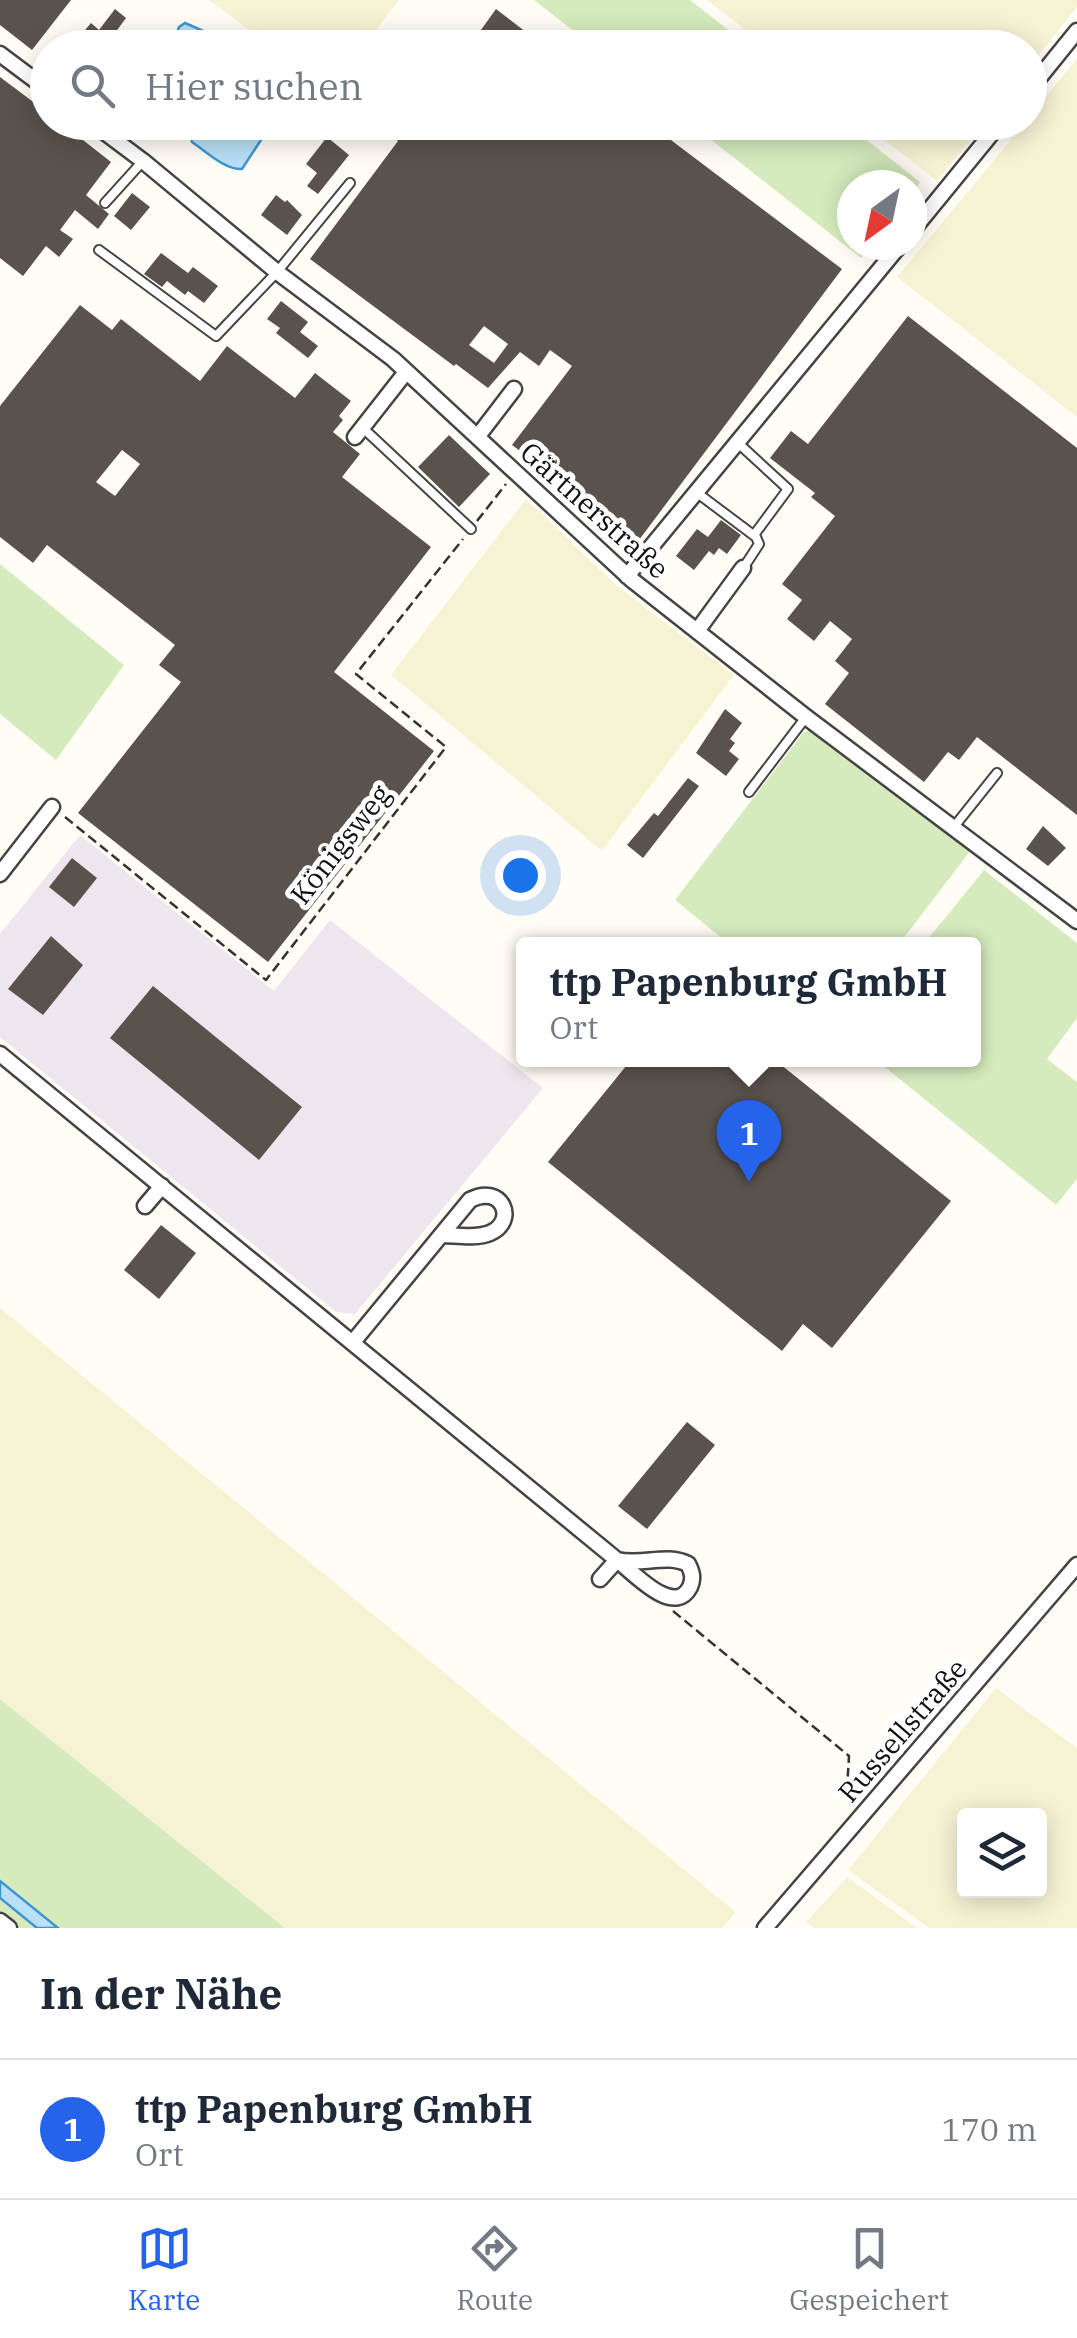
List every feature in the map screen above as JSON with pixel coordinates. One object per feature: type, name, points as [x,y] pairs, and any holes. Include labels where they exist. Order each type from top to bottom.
[{"type":"street","points":[[1047,67],[1077,31]]},
{"type":"street","points":[[0,54],[30,76]]},
{"type":"street","name":"Gärtnerstraße","points":[[115,140],[406,372],[627,576],[1077,921]]},
{"type":"street","points":[[927,213],[987,140]]},
{"type":"street","points":[[627,576],[888,260]]},
{"type":"street","points":[[360,433],[406,372]]},
{"type":"street","points":[[478,436],[514,389]]},
{"type":"street","points":[[698,631],[743,568]]},
{"type":"street","points":[[0,874],[52,807]]},
{"type":"street","points":[[0,1054],[616,1560],[666,1598],[678,1598],[688,1592],[692,1582],[688,1564],[678,1558],[635,1564],[616,1560]]},
{"type":"street","points":[[145,1206],[162,1186]]},
{"type":"street","points":[[353,1342],[441,1235]]},
{"type":"street","points":[[600,1579],[616,1560]]},
{"type":"street","name":"Russellstraße","points":[[765,1928],[1077,1565]]},
{"type":"street","points":[[0,1921],[9,1928]]},
{"type":"lane","points":[[105,204],[144,161]]},
{"type":"lane","points":[[100,250],[216,336],[277,272],[350,183]]},
{"type":"lane","points":[[360,433],[471,529]]},
{"type":"lane","points":[[737,442],[788,486],[754,535]]},
{"type":"lane","points":[[696,492],[754,535],[759,544],[743,568]]},
{"type":"lane","points":[[748,792],[806,717]]},
{"type":"lane","points":[[953,828],[997,772]]},
{"type":"path","name":"Königsweg","points":[[52,807],[266,980],[446,747],[356,674],[514,473]]},
{"type":"path","points":[[668,1607],[849,1756],[847,1790],[862,1802]]},
{"type":"shaded area","points":[[209,0],[399,0],[376,30],[249,30]]},
{"type":"shaded area","points":[[707,0],[1077,0],[1077,7],[1047,45],[1047,30],[746,30]]},
{"type":"shaded area","points":[[1077,59],[1077,417],[897,277],[911,260],[927,260],[927,241],[1011,140],[1047,140],[1047,95]]},
{"type":"shaded area","points":[[885,140],[970,140],[937,181]]},
{"type":"shaded area","points":[[526,499],[618,587],[734,675],[602,851],[391,675]]},
{"type":"shaded area","points":[[80,835],[274,991],[330,920],[543,1088],[355,1314],[336,1312],[0,1037],[0,934]]},
{"type":"shaded area","points":[[0,1308],[736,1912],[722,1928],[285,1928],[0,1699]]},
{"type":"shaded area","points":[[996,1688],[1077,1748],[1077,1928],[929,1928],[848,1870]]},
{"type":"shaded area","points":[[847,1877],[917,1928],[814,1928],[806,1922]]},
{"type":"green space","points":[[534,0],[690,0],[728,30],[572,30]]},
{"type":"green space","points":[[712,140],[867,140],[905,170],[837,170],[837,239]]},
{"type":"green space","points":[[0,564],[124,665],[56,760],[0,714]]},
{"type":"green space","points":[[813,729],[971,850],[904,937],[720,937],[675,900],[804,732]]},
{"type":"green space","points":[[984,870],[1077,943],[1077,1018],[1047,1059],[1077,1082],[1077,1179],[1056,1205],[885,1067],[981,1067],[981,937],[930,937]]},
{"type":"green space","points":[[0,1699],[285,1928],[20,1928],[0,1912]]},
{"type":"water","points":[[185,23],[201,30],[178,30]]},
{"type":"water","points":[[261,140],[242,169],[223,164],[192,142]]},
{"type":"water","points":[[0,1881],[58,1928],[37,1928],[0,1898]]},
{"type":"building","points":[[0,0],[71,0],[48,30],[30,30],[30,48],[0,25]]},
{"type":"building","points":[[115,9],[126,18],[117,30],[99,30]]},
{"type":"building","points":[[496,9],[523,30],[481,30]]},
{"type":"building","points":[[0,77],[30,100],[30,140],[83,140],[111,162],[86,195],[109,214],[98,229],[75,210],[60,230],[73,239],[59,257],[46,246],[23,276],[0,258]]},
{"type":"building","points":[[325,140],[331,140],[349,155],[318,194],[307,186],[317,173],[306,164]]},
{"type":"building","points":[[397,140],[671,140],[842,269],[639,540],[512,445],[572,366],[550,350],[539,366],[520,352],[488,388],[310,259]],"holes":[[[484,326],[508,344],[494,363],[469,345]]]},
{"type":"building","points":[[132,193],[150,207],[131,230],[114,216]]},
{"type":"building","points":[[276,195],[302,215],[287,235],[261,215]]},
{"type":"building","points":[[161,253],[188,273],[193,267],[218,286],[204,303],[167,281],[162,287],[144,274]]},
{"type":"building","points":[[281,301],[308,322],[300,332],[318,346],[308,358],[276,333],[280,328],[267,319]]},
{"type":"building","points":[[80,305],[112,330],[121,319],[200,381],[227,346],[295,398],[315,373],[351,401],[333,432],[360,454],[342,477],[431,547],[334,672],[434,751],[268,962],[78,813],[181,682],[159,665],[175,645],[47,545],[33,563],[0,537],[0,406]],"holes":[[[122,450],[140,464],[115,496],[96,482]]]},
{"type":"building","points":[[908,316],[1077,448],[1077,815],[977,737],[959,760],[948,752],[924,782],[825,704],[849,673],[835,661],[852,639],[830,621],[814,641],[787,619],[802,600],[782,584],[835,516],[811,497],[815,493],[770,458],[791,431],[808,444]]},
{"type":"building","points":[[449,435],[490,474],[459,507],[418,467]]},
{"type":"building","points":[[721,520],[741,535],[727,554],[719,548],[714,555],[709,551],[694,570],[676,556],[697,529],[708,537]]},
{"type":"building","points":[[725,709],[742,723],[730,739],[735,743],[729,751],[739,759],[726,776],[696,753]]},
{"type":"building","points":[[688,778],[699,786],[643,858],[627,845],[654,813],[658,816]]},
{"type":"building","points":[[1043,826],[1066,848],[1048,866],[1026,849]]},
{"type":"building","points":[[72,858],[97,878],[74,907],[49,887]]},
{"type":"building","points":[[51,936],[83,965],[43,1015],[8,989]]},
{"type":"building","points":[[153,986],[302,1107],[259,1160],[110,1038]]},
{"type":"building","points":[[625,1067],[784,1067],[951,1201],[832,1348],[803,1324],[782,1351],[548,1162]]},
{"type":"building","points":[[161,1225],[196,1253],[159,1299],[124,1270]]},
{"type":"building","points":[[687,1422],[715,1445],[647,1529],[618,1506]]},
{"type":"place","name":"ttp Papenburg GmbH","points":[[749,1182]]}]
